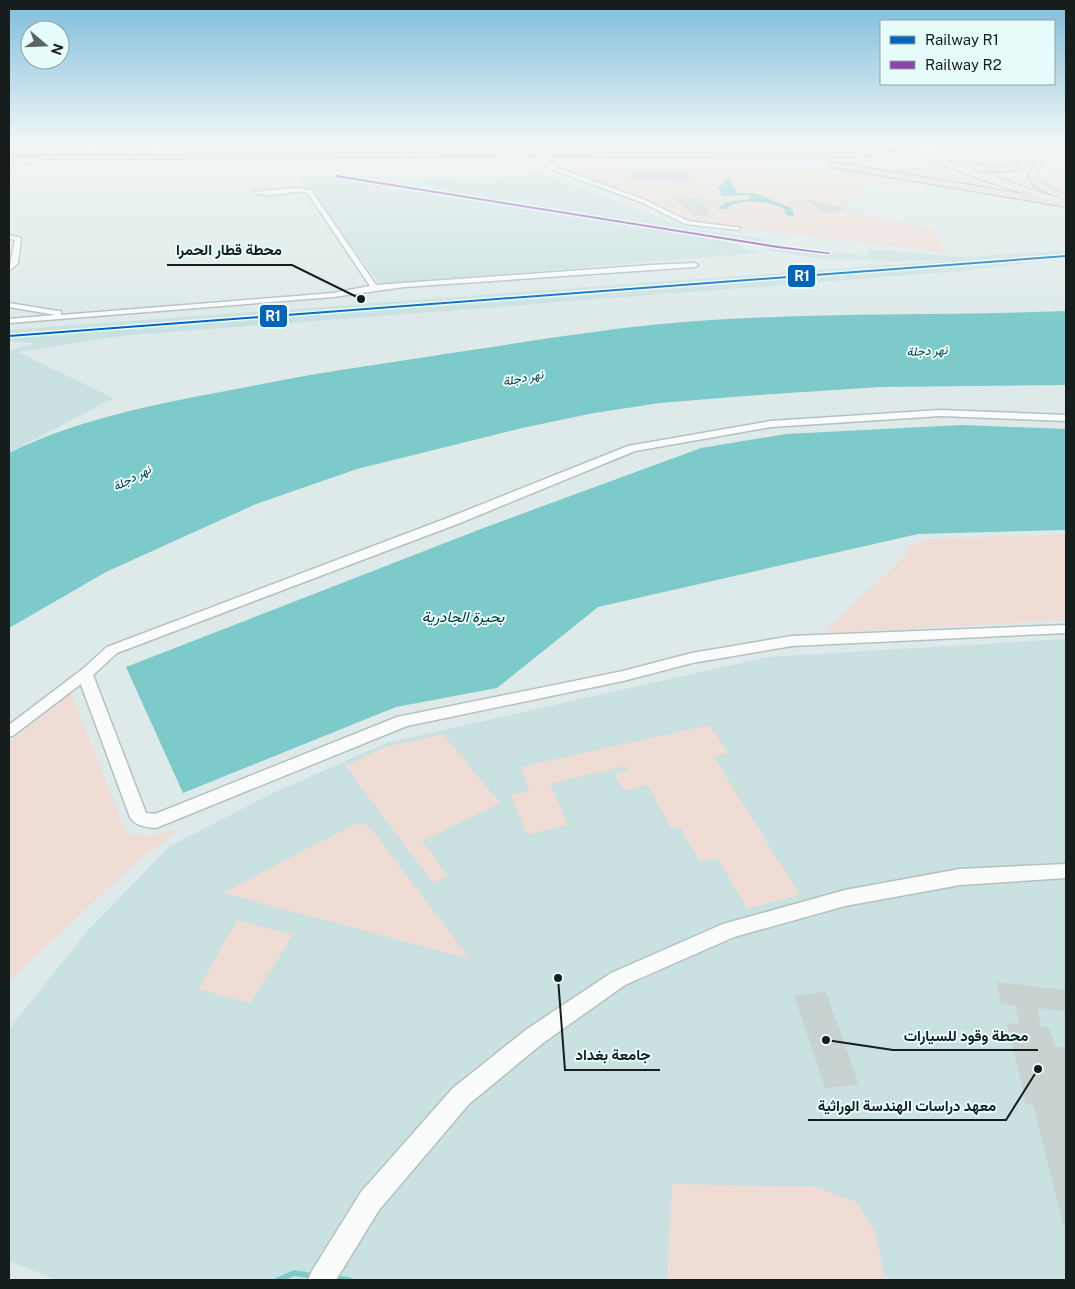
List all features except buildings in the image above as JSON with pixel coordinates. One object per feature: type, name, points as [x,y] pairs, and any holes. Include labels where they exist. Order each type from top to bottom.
[{"type":"highway","points":[[1049,201],[1066,204]]},
{"type":"street","points":[[316,201],[375,289]]},
{"type":"street","points":[[643,201],[687,223],[738,228]]},
{"type":"street","points":[[9,237],[18,238],[15,263],[9,269]]},
{"type":"street","points":[[9,321],[333,295],[444,282],[525,278],[665,266],[695,266]]},
{"type":"street","points":[[9,305],[74,316]]},
{"type":"street","points":[[9,732],[85,674],[112,650],[455,520],[632,448],[693,436],[781,423],[940,413],[1066,418]]},
{"type":"street","points":[[85,674],[139,817],[156,821],[403,721],[623,676],[692,658],[792,641],[1066,629]]},
{"type":"street","points":[[322,1280],[370,1201],[461,1096],[535,1036],[618,979],[730,930],[845,898],[960,877],[1066,871]]},
{"type":"shaded area","points":[[318,201],[615,201],[688,228],[766,239],[764,243],[867,256],[869,249],[964,257],[1066,251],[1066,258],[962,271],[120,336],[22,351],[18,352],[113,398],[9,453],[9,350],[33,343],[9,341],[9,330],[956,260],[825,259],[765,250],[769,247],[719,238],[758,253],[380,284]]},
{"type":"shaded area","points":[[649,201],[846,201],[843,203],[854,213],[935,228],[945,253],[692,222]]},
{"type":"shaded area","points":[[1066,534],[1066,620],[829,633],[828,629],[908,553],[906,547],[928,539]]},
{"type":"shaded area","points":[[1066,639],[1066,1280],[57,1280],[9,1261],[9,1029],[91,927],[170,846],[271,794],[386,743],[767,657]]},
{"type":"shaded area","points":[[71,693],[126,833],[149,836],[182,828],[135,863],[9,982],[9,743]]},
{"type":"shaded area","points":[[710,725],[728,753],[714,757],[800,895],[747,909],[718,858],[700,862],[680,827],[671,829],[648,785],[623,791],[615,774],[628,771],[625,766],[550,784],[568,825],[527,835],[511,795],[530,791],[520,767]]},
{"type":"shaded area","points":[[443,734],[500,803],[422,841],[448,876],[433,883],[345,766],[388,746]]},
{"type":"shaded area","points":[[360,823],[369,826],[470,959],[223,893]]},
{"type":"shaded area","points":[[237,920],[293,935],[250,1003],[198,989]]},
{"type":"shaded area","points":[[672,1184],[816,1187],[856,1202],[876,1233],[884,1276],[891,1280],[667,1280]]},
{"type":"water","points":[[775,201],[791,208],[794,214],[792,216],[785,214],[785,210],[773,204],[755,202],[738,203],[727,209],[717,209],[726,202]]},
{"type":"water","name":"نهر دجلة","points":[[1066,311],[1066,385],[880,387],[745,396],[660,403],[594,413],[522,428],[357,469],[256,504],[106,572],[9,628],[9,453],[38,440],[99,419],[194,397],[309,375],[629,328],[684,322],[827,315]]},
{"type":"water","name":"بحيرة الجادرية","points":[[962,425],[1066,429],[1066,530],[918,534],[598,607],[497,688],[396,707],[183,793],[126,667],[486,527],[701,448],[786,434]]},
{"type":"waterway","points":[[278,1280],[294,1273],[314,1276]]},
{"type":"waterway","points":[[334,1278],[349,1280]]},
{"type":"rail line","name":"R2","points":[[493,201],[778,247],[829,253]]},
{"type":"rail line","name":"R1","points":[[9,336],[1066,256]]},
{"type":"place","name":"محطة قطار الحمرا","points":[[361,299]]},
{"type":"place","name":"جامعة بغداد","points":[[558,978]]},
{"type":"place","name":"محطة وقود للسيارات","points":[[826,1040]]},
{"type":"place","name":"معهد دراسات الهندسة الوراثية","points":[[1038,1069]]}]
